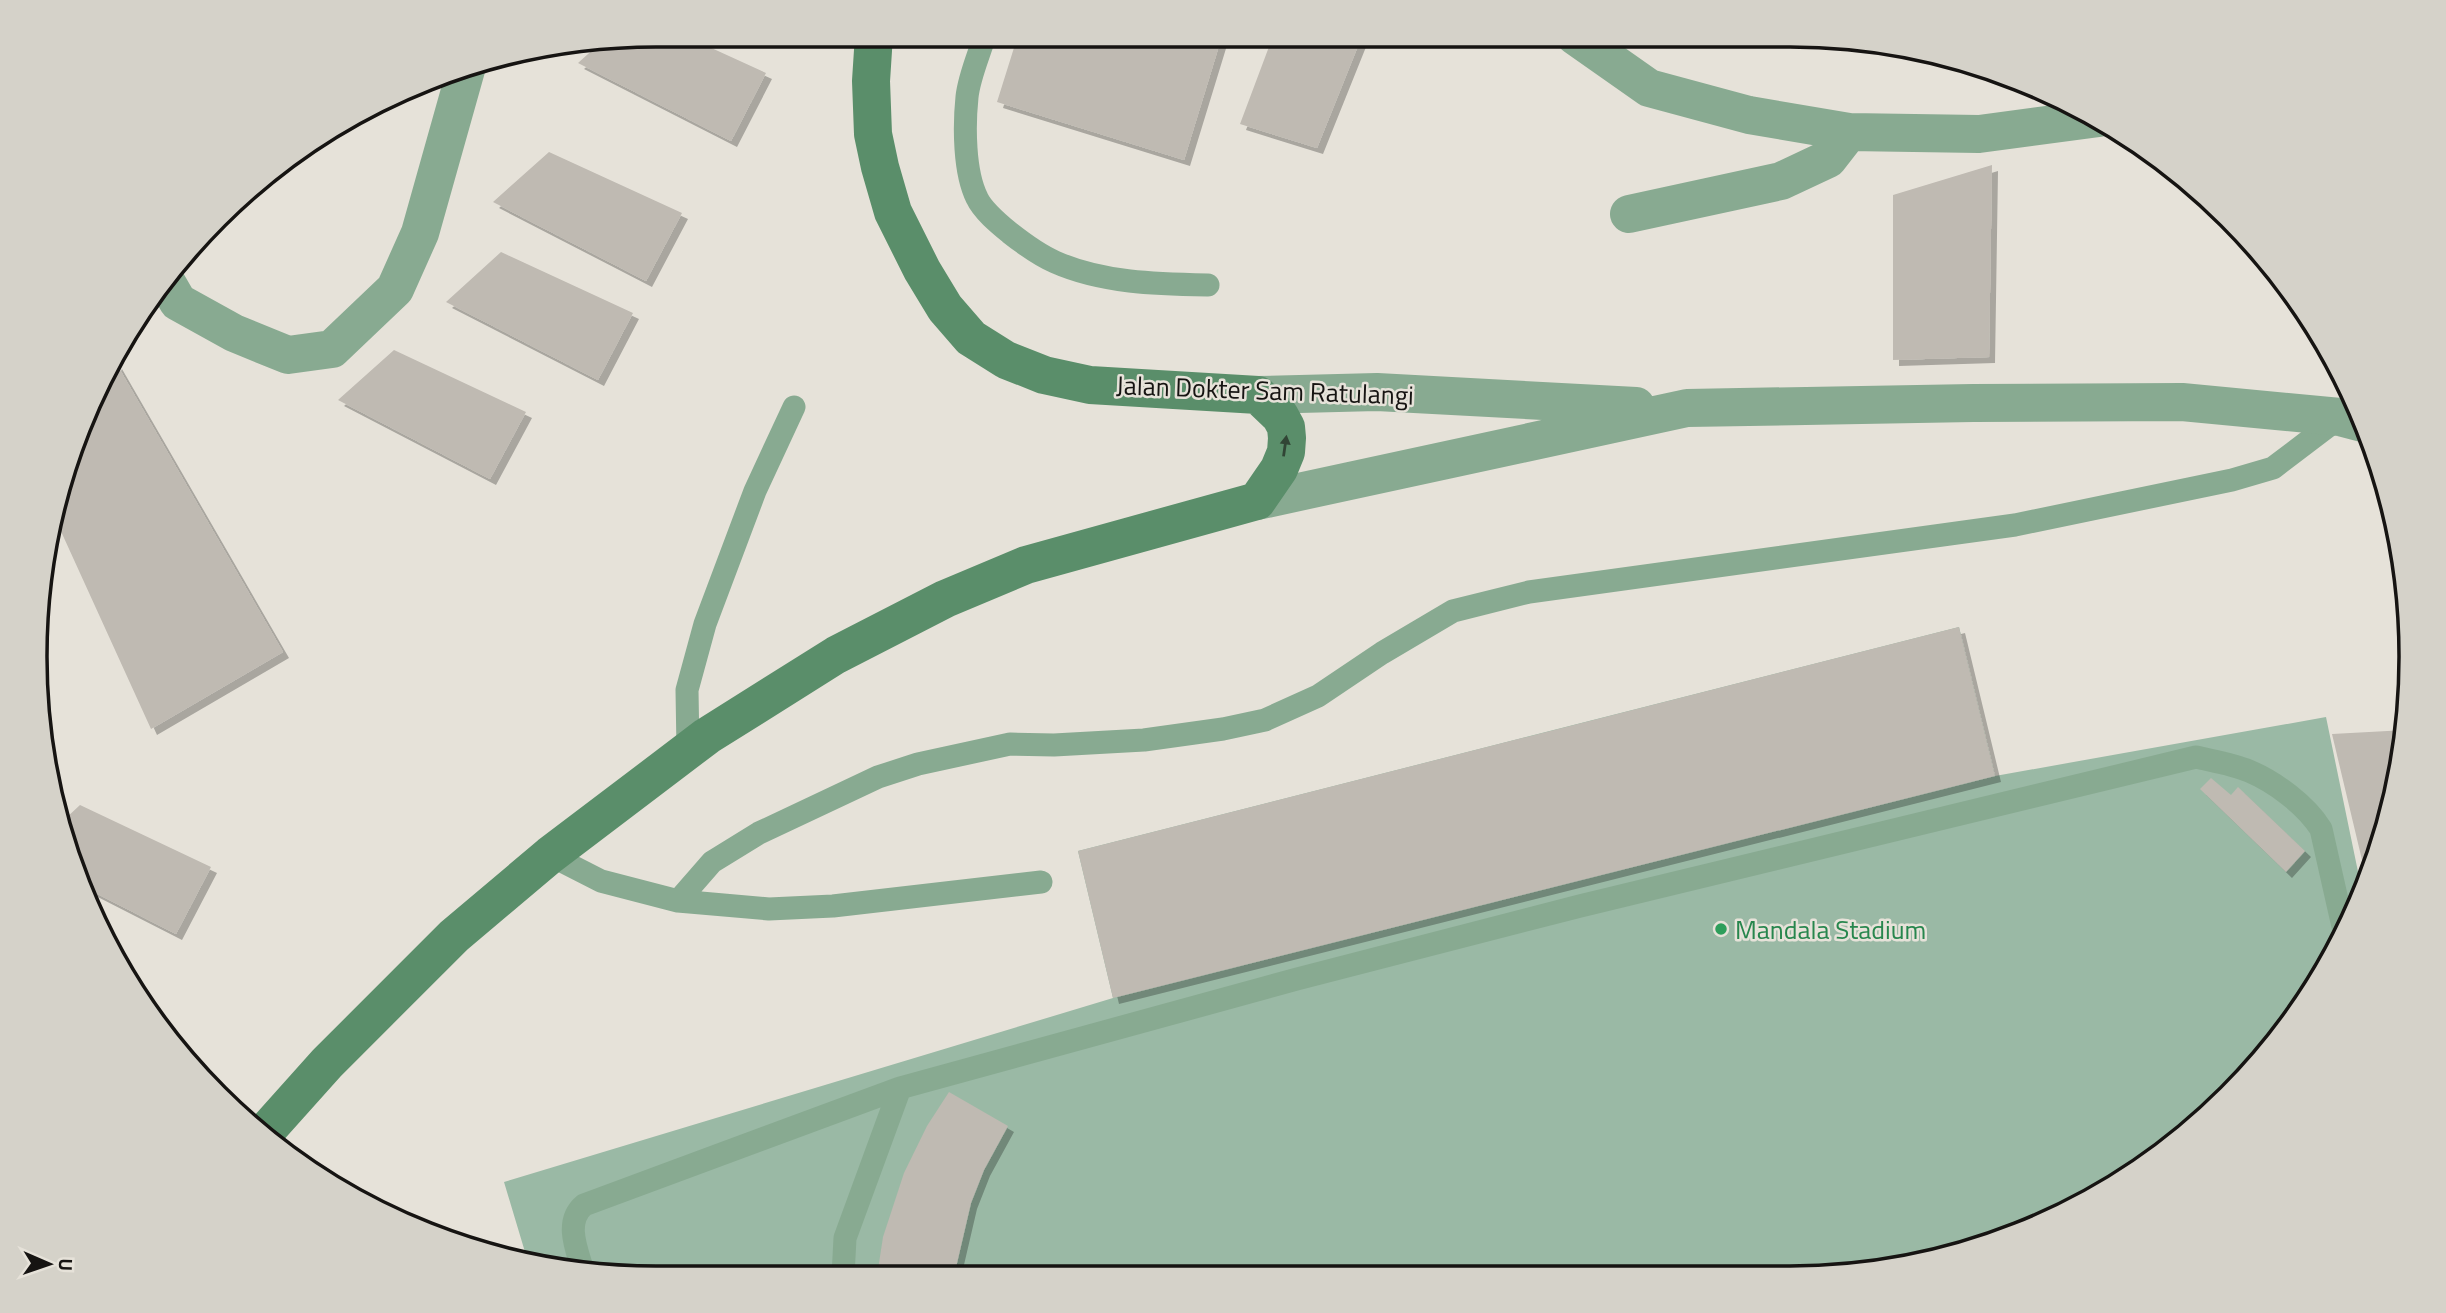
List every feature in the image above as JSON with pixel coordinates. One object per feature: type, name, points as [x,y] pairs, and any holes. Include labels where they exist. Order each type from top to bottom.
[{"type":"main road","name":"Jalan Dokter Sam Ratulangi","points":[[873,47],[871,81],[873,134],[893,212],[922,270],[945,307],[971,338],[1006,360],[1044,375],[1090,385],[1258,395]]},
{"type":"main road","points":[[270,1127],[327,1063],[454,936],[550,855],[707,736],[836,655],[945,599],[1026,565],[1257,501],[1279,468],[1286,452],[1287,438],[1286,427],[1280,416],[1258,395]]},
{"type":"street","points":[[1590,47],[1648,89],[1749,115],[1849,132],[1979,134],[2079,121]]},
{"type":"street","points":[[171,289],[178,302],[234,333],[288,355],[332,349],[395,289],[420,233],[463,79]]},
{"type":"street","points":[[1629,214],[1781,181],[1828,159],[1849,132]]},
{"type":"street","name":"Jalan Dokter Sam Ratulangi","points":[[1258,395],[1377,392],[1687,408]]},
{"type":"street","points":[[1257,501],[1687,408],[2182,402],[2351,420]]},
{"type":"lane","points":[[981,47],[967,95],[968,175],[978,200],[1002,226],[1027,246],[1054,262],[1089,274],[1161,284],[1208,285]]},
{"type":"lane","points":[[688,750],[687,690],[705,624],[755,491],[794,407]]},
{"type":"lane","points":[[678,901],[712,862],[759,833],[878,778],[918,764],[1010,744],[1054,745],[1144,740],[1265,720],[1318,696],[1382,653],[1453,611],[1543,590],[2015,525],[2232,480],[2273,468],[2351,421]]},
{"type":"lane","points":[[580,1261],[572,1233],[579,1210],[584,1205],[900,1088],[1297,979],[1580,906],[2196,757],[2248,770],[2274,786],[2315,818],[2321,829],[2341,916]]},
{"type":"lane","points":[[550,855],[601,881],[678,901],[769,909],[833,906],[1041,883]]},
{"type":"lane","points":[[844,1266],[845,1238],[900,1088]]},
{"type":"green space","name":"Mandala Stadium","points":[[1959,627],[1995,776],[2326,717],[2358,873],[2336,926],[2296,995],[2248,1058],[2191,1115],[2128,1163],[2059,1203],[1985,1233],[1908,1254],[1869,1261],[1790,1266],[656,1266],[577,1261],[525,1251],[504,1182],[1113,998],[1078,851]]},
{"type":"building","points":[[709,47],[766,73],[731,141],[578,63],[591,51]]},
{"type":"building","points":[[1014,47],[1219,47],[1184,160],[997,102]]},
{"type":"building","points":[[1269,47],[1358,47],[1317,148],[1240,124]]},
{"type":"building","points":[[549,152],[682,213],[646,281],[493,202]]},
{"type":"building","points":[[1992,165],[1989,357],[1893,360],[1893,195]]},
{"type":"building","points":[[501,252],[633,313],[598,380],[446,302]]},
{"type":"building","points":[[394,350],[526,412],[490,479],[338,400]]},
{"type":"building","points":[[120,369],[283,652],[151,729],[61,531],[80,461],[94,423]]},
{"type":"building","points":[[1959,627],[1995,776],[1113,998],[1078,851]]},
{"type":"building","points":[[2394,731],[2378,814],[2362,862],[2332,734]]},
{"type":"building","points":[[2211,778],[2231,795],[2238,787],[2305,851],[2286,872],[2200,789]]},
{"type":"building","points":[[80,805],[211,867],[176,934],[95,893],[69,816]]},
{"type":"building","points":[[949,1092],[1008,1126],[984,1170],[971,1203],[956,1266],[879,1266],[883,1237],[904,1173],[927,1126]]},
{"type":"place","name":"Mandala Stadium","points":[[1721,929]]}]
